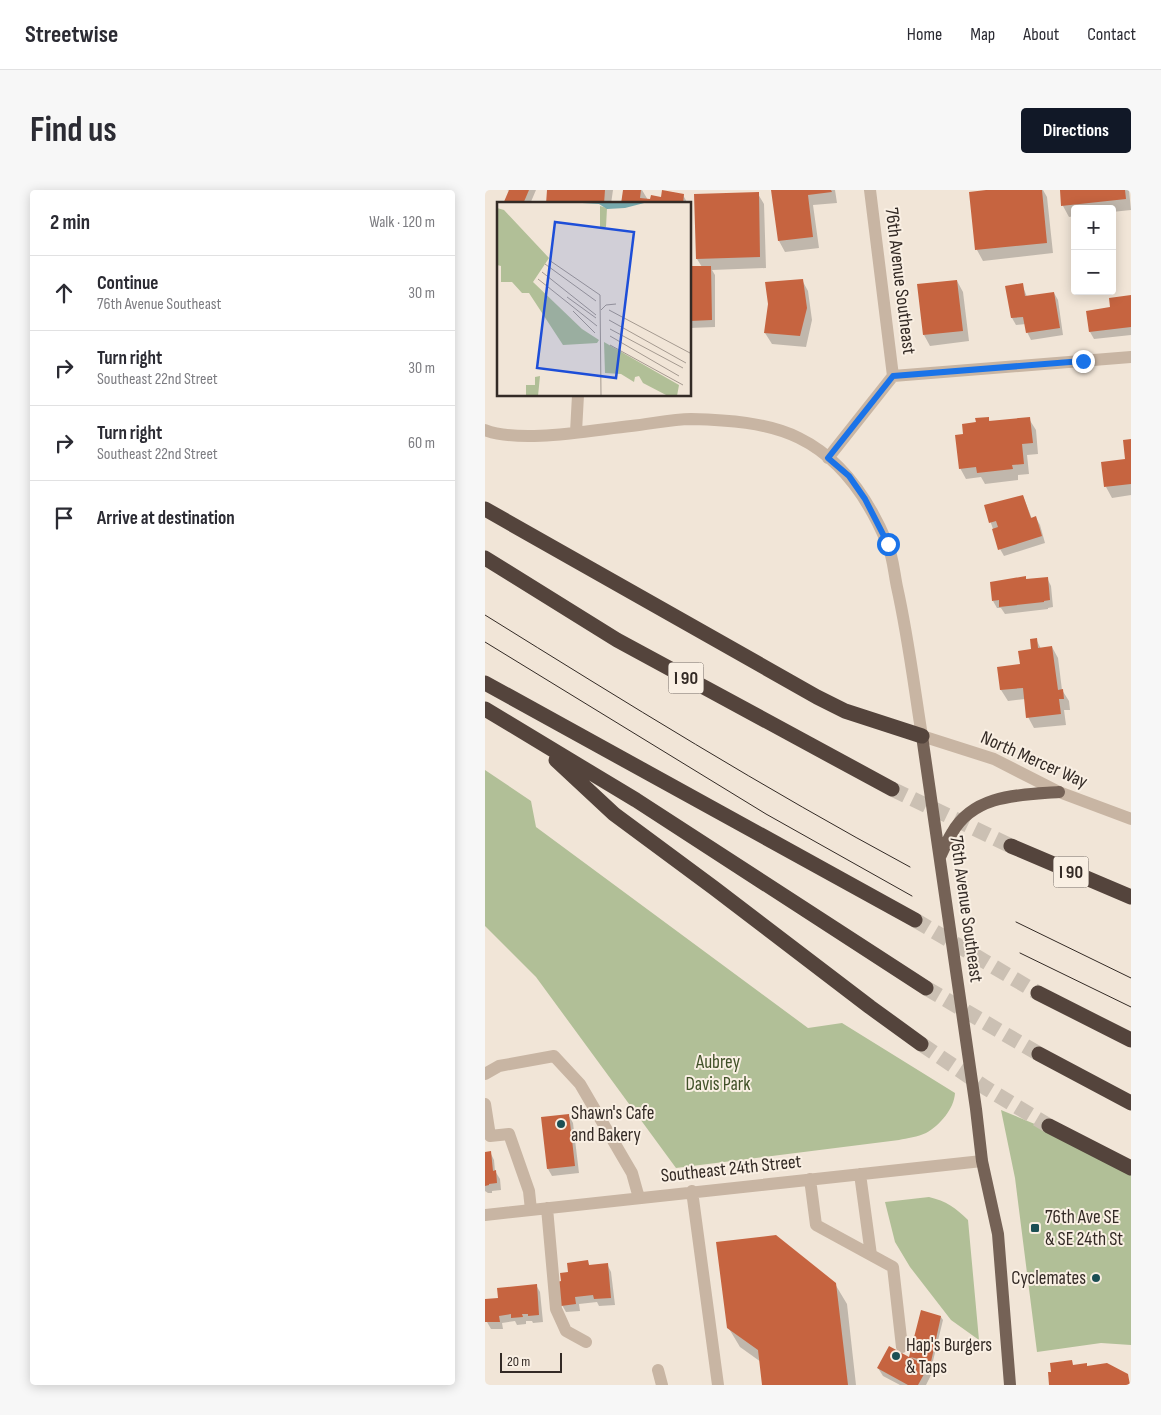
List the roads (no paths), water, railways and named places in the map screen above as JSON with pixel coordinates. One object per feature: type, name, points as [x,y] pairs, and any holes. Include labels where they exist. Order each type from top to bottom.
[{"type":"highway","points":[[485,510],[817,697],[845,711],[922,736]]},
{"type":"highway","name":"I 90","points":[[485,558],[617,640],[892,789]]},
{"type":"highway","points":[[485,683],[915,920]]},
{"type":"highway","points":[[485,709],[636,800],[926,988]]},
{"type":"highway","points":[[537,741],[614,814],[921,1044]]},
{"type":"highway","name":"I 90","points":[[1011,846],[1131,897]]},
{"type":"highway","points":[[1038,993],[1131,1040]]},
{"type":"highway","points":[[1039,1054],[1131,1104]]},
{"type":"highway","points":[[1049,1126],[1131,1168]]},
{"type":"main road","name":"76th Avenue Southeast","points":[[922,736],[982,1161],[997,1234],[1010,1385]]},
{"type":"main road","points":[[940,858],[952,832],[977,807],[991,801],[1020,795],[1059,792]]},
{"type":"street","name":"76th Avenue Southeast","points":[[870,190],[893,376]]},
{"type":"street","points":[[828,458],[893,376],[1131,357]]},
{"type":"street","points":[[576,432],[578,396]]},
{"type":"street","name":"76th Avenue Southeast","points":[[485,430],[494,433],[546,435],[690,419],[740,423],[772,428],[799,438],[828,458],[849,476],[865,499],[888,544],[905,625],[922,736]]},
{"type":"street","name":"North Mercer Way","points":[[922,736],[994,759],[1059,792],[1131,819]]},
{"type":"street","points":[[485,1074],[499,1066],[554,1056],[580,1084],[632,1173],[639,1198]]},
{"type":"street","points":[[485,1104],[490,1136],[509,1134],[529,1191],[531,1210]]},
{"type":"street","name":"Southeast 24th Street","points":[[485,1215],[692,1191],[982,1161]]},
{"type":"street","points":[[860,1174],[871,1255]]},
{"type":"street","points":[[809,1179],[816,1225],[893,1267],[902,1347]]},
{"type":"street","points":[[692,1191],[718,1385]]},
{"type":"street","points":[[547,1208],[556,1309],[566,1331],[586,1342]]},
{"type":"street","points":[[658,1370],[662,1385]]},
{"type":"tunnel","points":[[892,789],[1011,846]]},
{"type":"tunnel","points":[[915,920],[1038,993]]},
{"type":"tunnel","points":[[926,988],[1039,1054]]},
{"type":"tunnel","points":[[921,1044],[986,1088],[1049,1126]]},
{"type":"tram line","points":[[485,615],[749,776],[910,867]]},
{"type":"tram line","points":[[485,642],[766,814],[912,896]]},
{"type":"tram line","points":[[1016,922],[1131,978]]},
{"type":"tram line","points":[[1020,953],[1131,1007]]},
{"type":"place","name":"Shawn's Cafe and Bakery","points":[[561,1124]]},
{"type":"place","name":"76th Ave SE & SE 24th St","points":[[1035,1228]]},
{"type":"place","name":"Cyclemates","points":[[1096,1278]]},
{"type":"place","name":"Hap's Burgers & Taps","points":[[896,1356]]},
{"type":"park label","name":"Aubrey Davis Park","points":[[718,1073]]}]
